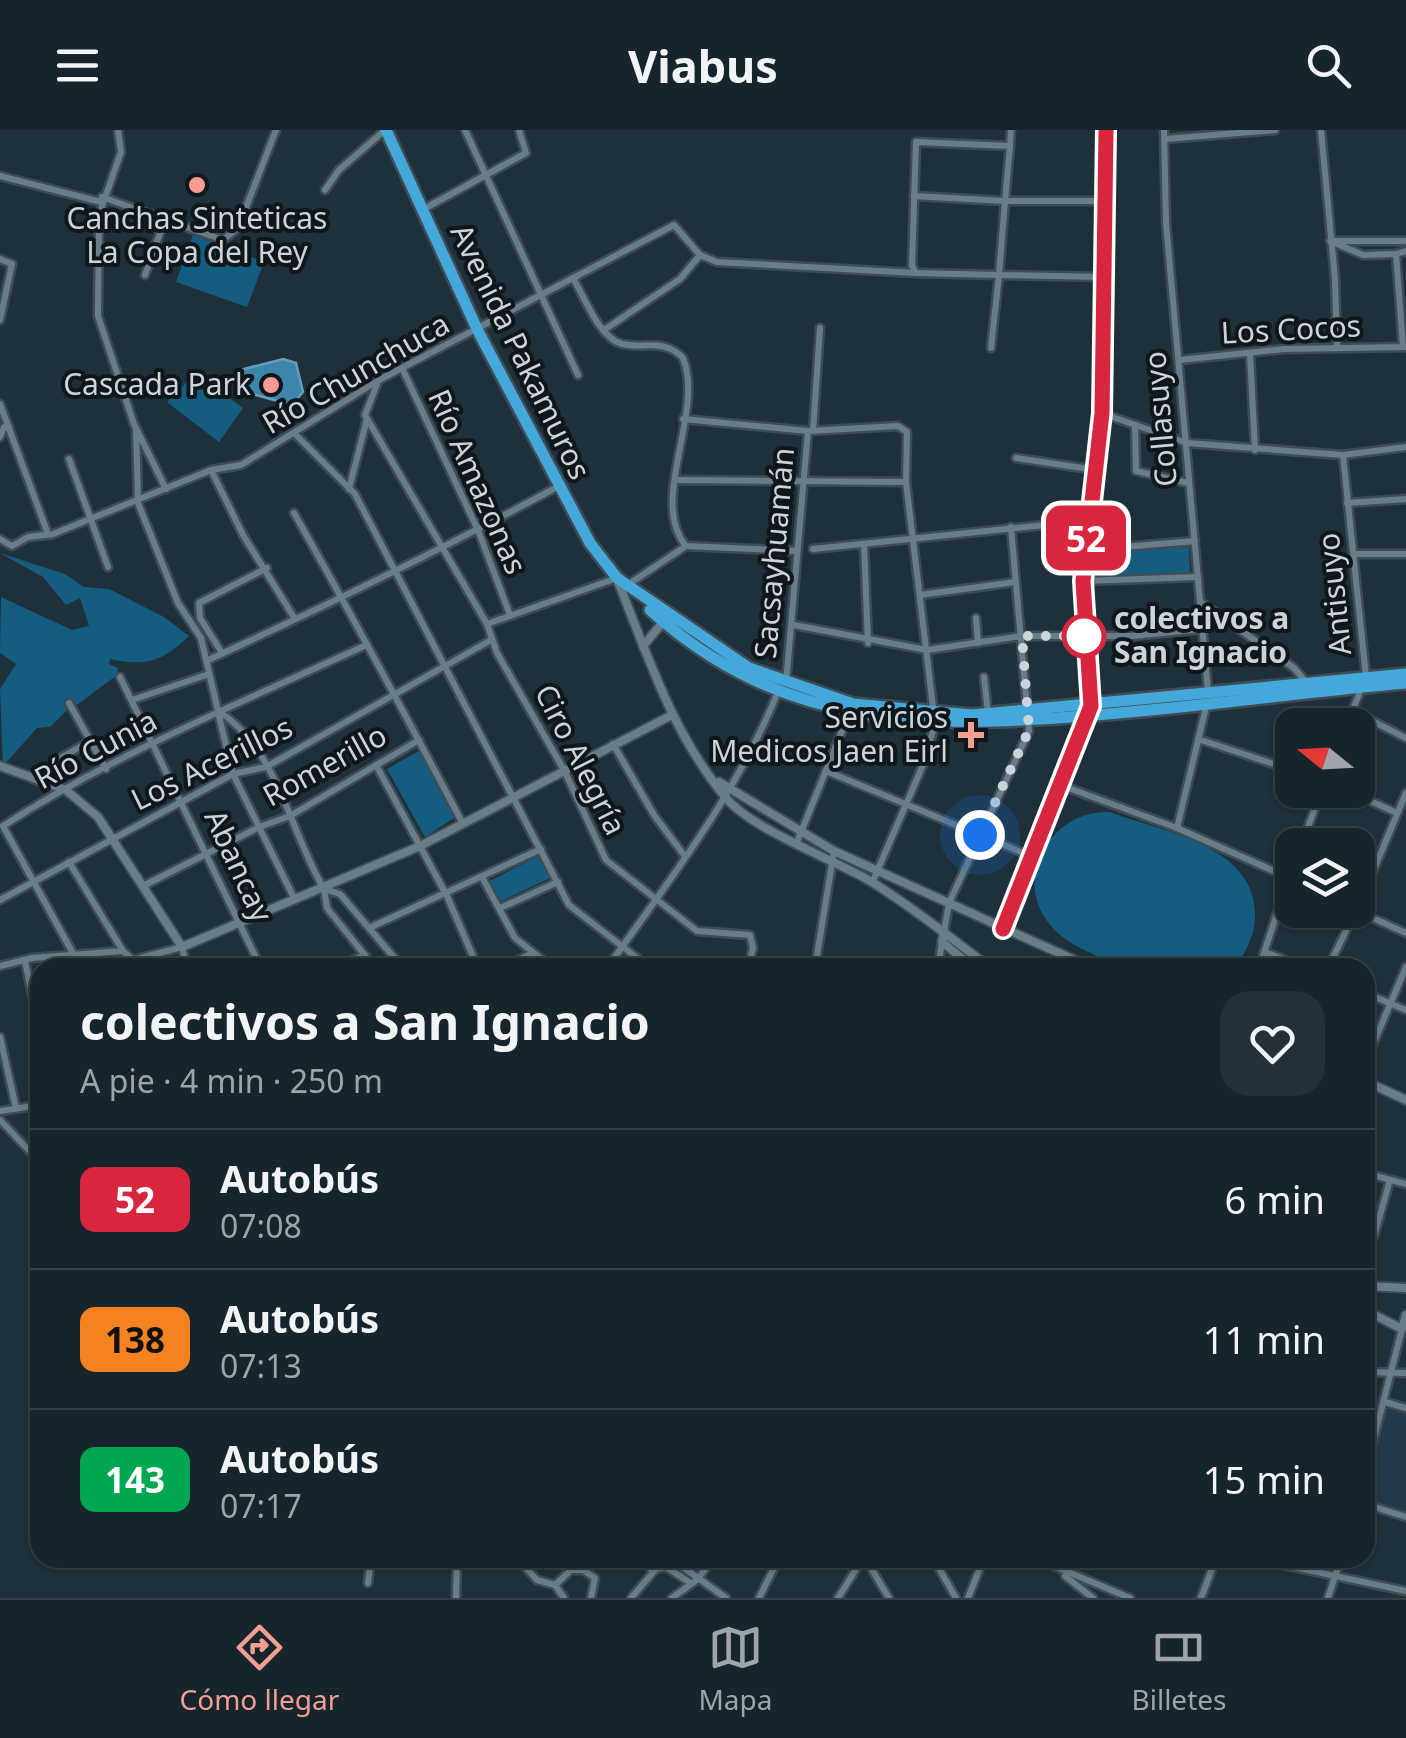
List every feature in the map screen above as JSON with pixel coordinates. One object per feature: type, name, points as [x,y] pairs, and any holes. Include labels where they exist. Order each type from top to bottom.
[{"type":"highway","name":"Avenida Pakamuros","points":[[385,130],[478,331],[556,486],[622,582],[666,619],[782,686],[851,708],[935,719],[1028,716],[1207,700],[1406,674]]},
{"type":"highway","name":"Avenida Pakamuros","points":[[1207,700],[1308,684],[1406,683]]},
{"type":"highway","name":"Avenida Pakamuros","points":[[935,719],[988,714],[1028,716]]},
{"type":"street","points":[[118,130],[121,152],[102,199],[98,316],[136,428],[166,489]]},
{"type":"street","points":[[0,176],[102,199],[223,240],[231,237],[246,212],[276,130]]},
{"type":"street","points":[[325,190],[339,170],[385,130]]},
{"type":"street","points":[[422,210],[527,151],[519,130]]},
{"type":"street","points":[[991,348],[1011,130]]},
{"type":"street","points":[[1003,929],[1090,711],[1083,581],[1102,413],[1108,201],[1106,130]]},
{"type":"street","points":[[1164,134],[1275,130]]},
{"type":"street","points":[[1321,130],[1336,279],[1336,348]]},
{"type":"street","points":[[468,131],[578,375]]},
{"type":"street","name":"Collasuyo","points":[[1164,134],[1166,223],[1202,603],[1207,700],[1177,828]]},
{"type":"street","points":[[916,273],[912,266],[916,142],[1010,146]]},
{"type":"street","points":[[914,196],[1108,201]]},
{"type":"street","points":[[145,275],[166,219]]},
{"type":"street","name":"Río Chunchuca","points":[[1,537],[12,546],[138,503],[211,470],[241,464],[379,380],[674,225],[700,255]]},
{"type":"street","points":[[1330,241],[1406,241]]},
{"type":"street","points":[[1330,241],[1363,255],[1406,250]]},
{"type":"street","points":[[1396,254],[1404,347]]},
{"type":"street","points":[[604,330],[680,279],[700,255],[717,262],[916,273],[1104,277]]},
{"type":"street","points":[[0,258],[12,264],[0,320]]},
{"type":"street","points":[[574,278],[604,330],[619,342],[663,346],[683,358],[687,368],[671,518],[686,546]]},
{"type":"street","points":[[820,328],[811,431],[903,428],[935,719],[906,805],[872,883]]},
{"type":"street","name":"Los Cocos","points":[[1180,360],[1404,347]]},
{"type":"street","points":[[1250,354],[1254,450]]},
{"type":"street","name":"Río Amazonas","points":[[402,368],[478,530],[510,615]]},
{"type":"street","points":[[349,489],[367,418],[365,409],[379,380]]},
{"type":"street","points":[[0,404],[48,534]]},
{"type":"street","points":[[1102,413],[1187,443],[1343,455],[1406,446]]},
{"type":"street","name":"Ciro Alegría","points":[[367,418],[487,624],[491,640],[564,770],[606,860],[697,931],[750,934],[750,958]]},
{"type":"street","name":"Sacsayhuamán","points":[[614,958],[729,795],[759,741],[782,686],[794,625],[802,484],[811,431],[683,420]]},
{"type":"street","points":[[1135,426],[1136,471],[1188,483]]},
{"type":"street","points":[[0,436],[4,427],[9,428]]},
{"type":"street","points":[[136,428],[138,503],[178,603],[201,638],[233,774],[295,900]]},
{"type":"street","points":[[294,433],[349,489],[569,905],[637,958]]},
{"type":"street","name":"Antisuyo","points":[[1343,455],[1346,503],[1356,554],[1364,682],[1354,708]]},
{"type":"street","points":[[1016,458],[1096,470]]},
{"type":"street","points":[[69,459],[108,567]]},
{"type":"street","points":[[211,470],[243,535],[295,619]]},
{"type":"street","points":[[678,480],[906,482]]},
{"type":"street","points":[[208,660],[343,599],[390,570],[478,530],[556,486]]},
{"type":"street","points":[[1346,503],[1406,499]]},
{"type":"street","points":[[294,512],[343,599],[364,646],[398,695],[462,822]]},
{"type":"street","points":[[813,549],[1048,525],[1112,548],[1195,541]]},
{"type":"street","points":[[940,958],[949,903],[1029,730],[1010,527]]},
{"type":"street","points":[[864,544],[868,643]]},
{"type":"street","points":[[487,624],[622,582],[686,546],[797,551]]},
{"type":"street","points":[[1356,554],[1406,554]]},
{"type":"street","points":[[222,653],[198,612],[199,604],[266,568]]},
{"type":"street","points":[[1083,581],[1198,576]]},
{"type":"street","points":[[622,582],[672,715],[729,795],[798,842],[878,871],[1069,958]]},
{"type":"street","points":[[920,595],[1015,582]]},
{"type":"street","points":[[1202,603],[1294,668],[1308,684]]},
{"type":"street","points":[[976,618],[978,642]]},
{"type":"street","points":[[643,646],[666,619]]},
{"type":"street","points":[[794,625],[868,643],[927,650],[1022,636],[1202,629]]},
{"type":"street","name":"Los Acerillos","points":[[0,900],[233,774],[266,767],[491,640]]},
{"type":"street","name":"Río Cunia","points":[[34,883],[4,826],[218,711],[271,691],[364,646]]},
{"type":"street","points":[[132,700],[209,674]]},
{"type":"street","name":"Abancay","points":[[120,677],[257,958]]},
{"type":"street","points":[[984,677],[988,714]]},
{"type":"street","points":[[70,703],[106,769]]},
{"type":"street","points":[[798,842],[851,708]]},
{"type":"street","points":[[218,711],[235,721],[266,767],[324,889],[326,908],[367,958]]},
{"type":"street","points":[[151,958],[241,924],[420,846],[672,715]]},
{"type":"street","points":[[1375,722],[1406,738]]},
{"type":"street","points":[[1198,739],[1275,764]]},
{"type":"street","name":"Romerillo","points":[[145,886],[259,827],[290,816],[419,740]]},
{"type":"street","points":[[39,779],[57,760],[90,741]]},
{"type":"street","points":[[612,743],[654,815],[684,855]]},
{"type":"street","points":[[836,747],[862,754]]},
{"type":"street","points":[[376,765],[447,896],[474,958]]},
{"type":"street","points":[[0,766],[66,790],[115,838],[182,947],[185,958]]},
{"type":"street","points":[[826,771],[1033,857]]},
{"type":"street","points":[[1062,786],[1177,828],[1275,871]]},
{"type":"street","points":[[1375,865],[1406,793]]},
{"type":"street","points":[[729,795],[802,832],[975,958]]},
{"type":"street","points":[[1375,803],[1397,812]]},
{"type":"street","points":[[369,928],[447,896],[541,849]]},
{"type":"street","points":[[817,958],[832,856]]},
{"type":"street","points":[[69,862],[128,958]]},
{"type":"street","points":[[483,879],[515,938],[539,958]]},
{"type":"street","points":[[500,908],[558,882]]},
{"type":"street","points":[[34,883],[78,958]]},
{"type":"street","points":[[324,889],[340,894],[394,958]]},
{"type":"street","points":[[1375,919],[1406,933]]},
{"type":"street","points":[[1263,958],[1275,924]]},
{"type":"street","points":[[1333,958],[1347,928]]},
{"type":"street","points":[[943,937],[964,958]]},
{"type":"street","points":[[48,958],[123,952]]},
{"type":"street","points":[[1265,952],[1280,958]]},
{"type":"street","points":[[522,958],[532,953]]},
{"type":"street","points":[[358,958],[365,955]]},
{"type":"street","points":[[0,966],[30,960]]},
{"type":"street","points":[[26,961],[30,981]]},
{"type":"street","points":[[1375,1041],[1406,967]]},
{"type":"street","points":[[1375,997],[1406,1010]]},
{"type":"street","points":[[0,1037],[16,1108]]},
{"type":"street","points":[[1375,1086],[1406,1100]]},
{"type":"street","points":[[0,1111],[30,1106]]},
{"type":"street","points":[[0,1120],[30,1152]]},
{"type":"street","points":[[1375,1175],[1406,1184]]},
{"type":"street","points":[[1375,1232],[1390,1180]]},
{"type":"street","points":[[1375,1286],[1406,1288]]},
{"type":"street","points":[[1375,1315],[1402,1329]]},
{"type":"street","points":[[1375,1438],[1406,1315]]},
{"type":"street","points":[[1375,1372],[1406,1373]]},
{"type":"street","points":[[1385,1402],[1406,1408]]},
{"type":"street","points":[[1375,1507],[1406,1517]]},
{"type":"street","points":[[368,1583],[370,1568]]},
{"type":"street","points":[[456,1598],[457,1568]]},
{"type":"street","points":[[526,1568],[538,1580],[556,1585],[564,1598]]},
{"type":"street","points":[[568,1568],[582,1570],[595,1578],[591,1598]]},
{"type":"street","points":[[631,1598],[652,1571],[666,1568],[688,1582]]},
{"type":"street","points":[[683,1568],[726,1598]]},
{"type":"street","points":[[672,1598],[688,1582],[698,1579],[705,1568]]},
{"type":"street","points":[[759,1598],[774,1568]]},
{"type":"street","points":[[838,1598],[858,1568]]},
{"type":"street","points":[[870,1568],[889,1598]]},
{"type":"street","points":[[939,1568],[956,1598]]},
{"type":"street","points":[[968,1598],[980,1568]]},
{"type":"street","points":[[1201,1598],[1212,1568]]},
{"type":"street","points":[[1301,1568],[1406,1591]]},
{"type":"street","points":[[1328,1598],[1338,1568]]},
{"type":"street","points":[[1056,1569],[1092,1598]]},
{"type":"street","points":[[1056,1569],[1130,1598]]},
{"type":"street","points":[[556,1585],[570,1570]]},
{"type":"shaded area","points":[[193,235],[264,262],[247,307],[176,282]]},
{"type":"shaded area","name":"Cascada Park","points":[[283,359],[296,363],[303,392],[292,405],[242,391],[240,370]]},
{"type":"shaded area","points":[[195,373],[243,408],[219,442],[167,402]]},
{"type":"shaded area","points":[[1189,547],[1190,573],[1095,577],[1095,550]]},
{"type":"shaded area","points":[[0,553],[65,574],[84,587],[109,589],[164,617],[189,636],[153,660],[110,659],[109,664],[118,668],[117,675],[77,705],[69,702],[68,709],[50,727],[37,728],[3,766],[0,689],[16,664],[0,653],[1,597],[72,630],[89,626],[80,598],[66,605],[43,577]]},
{"type":"shaded area","points":[[419,751],[457,816],[425,837],[387,769]]},
{"type":"shaded area","points":[[1110,812],[1180,835],[1224,858],[1241,873],[1252,893],[1255,918],[1249,944],[1241,958],[1104,958],[1066,939],[1051,926],[1039,907],[1036,868],[1055,834],[1089,814]]},
{"type":"shaded area","points":[[538,856],[550,878],[499,902],[488,882]]},
{"type":"shaded area","points":[[1387,1405],[1406,1410],[1406,1513],[1375,1503],[1375,1457]]},
{"type":"bus line","name":"52","points":[[1003,929],[1091,706],[1083,581],[1102,413],[1108,201],[1106,130]]},
{"type":"place","name":"Canchas Sinteticas La Copa del Rey","points":[[197,185]]},
{"type":"place","name":"Cascada Park","points":[[271,385]]},
{"type":"place","name":"colectivos a San Ignacio","points":[[1084,636]]},
{"type":"place","name":"Servicios Medicos Jaen Eirl","points":[[971,735]]},
{"type":"route","points":[[980,835],[1029,730],[1022,636],[1084,636]]}]
